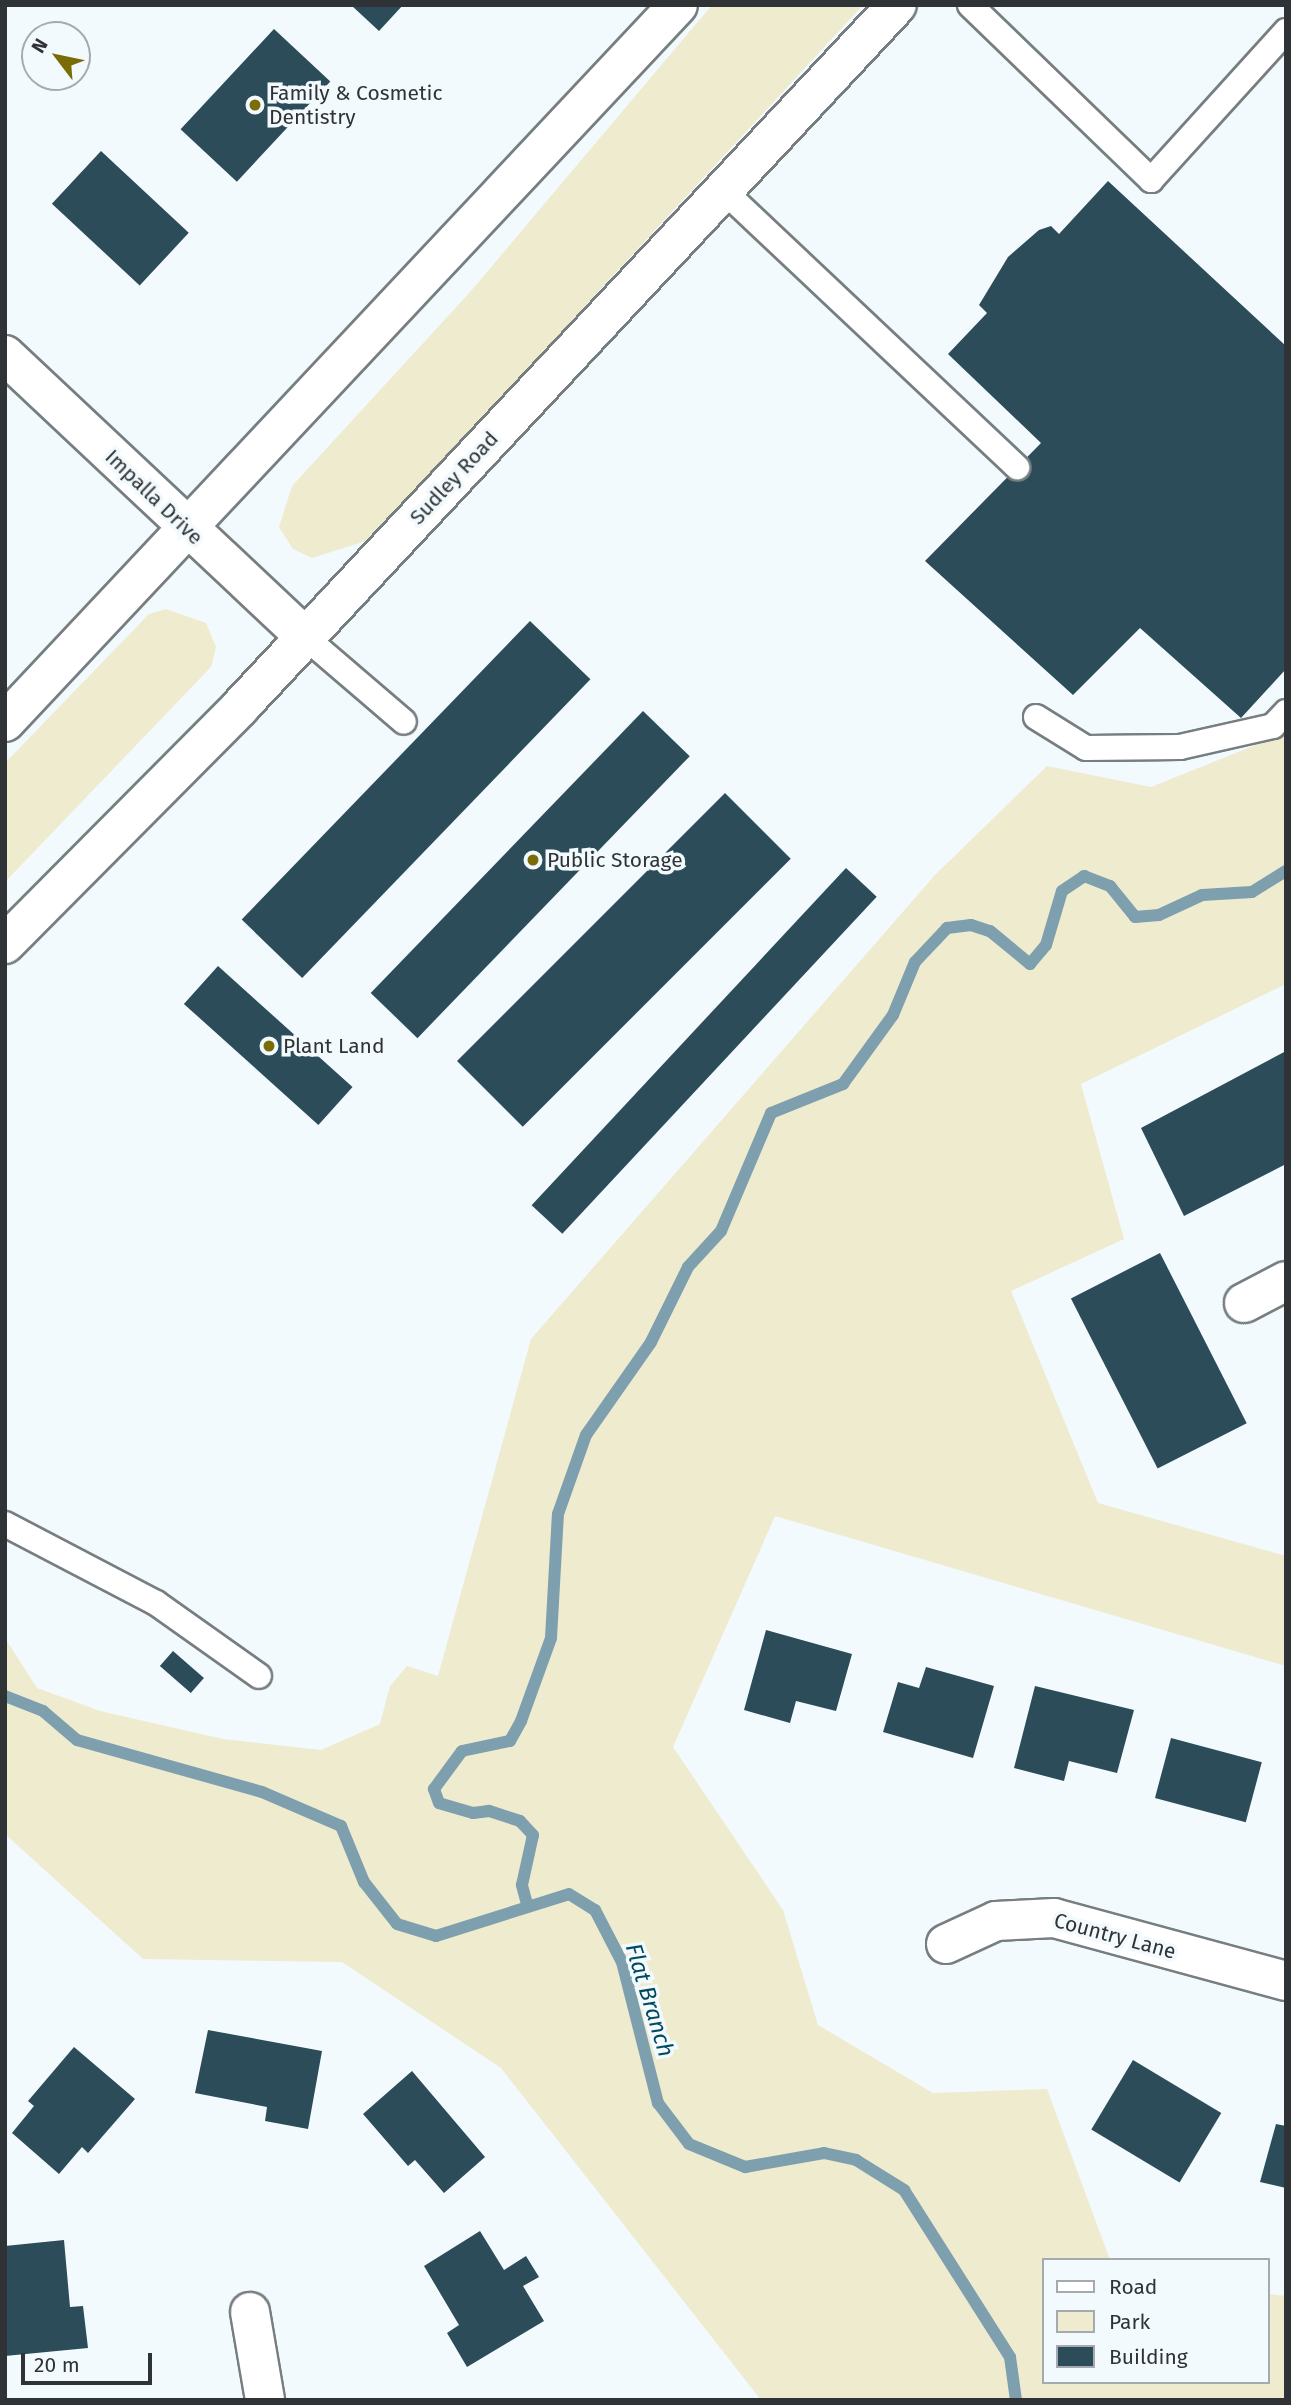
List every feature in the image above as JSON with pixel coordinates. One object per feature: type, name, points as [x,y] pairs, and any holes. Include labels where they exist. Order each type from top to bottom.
[{"type":"main road","points":[[5,722],[678,5]]},
{"type":"main road","name":"Sudley Road","points":[[5,944],[305,637],[897,5]]},
{"type":"main road","name":"Impalla Drive","points":[[5,355],[187,529],[305,637]]},
{"type":"main road","points":[[1244,1303],[1286,1281]]},
{"type":"main road","name":"Country Lane","points":[[946,1944],[996,1921],[1054,1918],[1286,1981]]},
{"type":"main road","points":[[250,2312],[265,2400]]},
{"type":"lane","points":[[970,5],[1151,180],[1286,31]]},
{"type":"lane","points":[[724,191],[1017,467]]},
{"type":"lane","points":[[305,637],[404,722]]},
{"type":"lane","points":[[1036,717],[1086,748],[1180,747],[1273,726],[1286,712]]},
{"type":"lane","points":[[5,1524],[156,1603],[259,1676]]},
{"type":"green space","points":[[712,5],[863,5],[369,540],[312,558],[293,549],[279,527],[292,486],[471,291]]},
{"type":"green space","points":[[166,609],[206,623],[216,647],[211,667],[5,882],[5,763],[149,614]]},
{"type":"green space","points":[[1286,733],[1286,984],[1081,1084],[1124,1239],[1011,1291],[1098,1503],[1286,1556],[1286,1666],[775,1516],[673,1747],[783,1910],[818,2025],[933,2093],[1047,2089],[1109,2258],[1042,2258],[1042,2384],[1270,2384],[1270,2294],[1286,2296],[1286,2400],[761,2400],[501,2068],[342,1962],[143,1959],[5,1834],[5,1638],[37,1688],[100,1711],[223,1739],[321,1750],[380,1724],[390,1686],[407,1666],[438,1676],[531,1339],[935,875],[1047,766],[1151,787]]},
{"type":"building","points":[[351,5],[403,5],[379,31]]},
{"type":"building","name":"Family & Cosmetic Dentistry","points":[[274,29],[330,82],[237,182],[181,129]]},
{"type":"building","points":[[101,151],[189,233],[140,285],[52,204]]},
{"type":"building","points":[[1108,181],[1286,346],[1286,669],[1241,718],[1140,628],[1073,695],[925,561],[1041,443],[948,354],[987,313],[979,305],[1008,257],[1039,230],[1051,226],[1059,234]]},
{"type":"building","points":[[530,621],[590,679],[302,978],[242,920]]},
{"type":"building","points":[[643,711],[690,756],[417,1038],[371,993]]},
{"type":"building","points":[[725,793],[791,859],[523,1127],[457,1061]]},
{"type":"building","points":[[846,868],[877,897],[562,1234],[532,1205]]},
{"type":"building","name":"Plant Land","points":[[218,966],[353,1087],[318,1125],[184,1004]]},
{"type":"building","points":[[1286,1051],[1286,1164],[1184,1216],[1141,1128]]},
{"type":"building","points":[[1160,1253],[1247,1423],[1158,1469],[1071,1298]]},
{"type":"building","points":[[766,1630],[852,1654],[836,1711],[796,1701],[790,1723],[744,1710]]},
{"type":"building","points":[[173,1651],[204,1678],[191,1693],[160,1666]]},
{"type":"building","points":[[926,1667],[994,1686],[973,1758],[883,1732],[898,1682],[919,1688]]},
{"type":"building","points":[[1035,1686],[1134,1710],[1117,1773],[1069,1761],[1064,1781],[1014,1768]]},
{"type":"building","points":[[1171,1738],[1262,1762],[1246,1822],[1155,1798]]},
{"type":"building","points":[[208,2030],[322,2051],[308,2129],[265,2121],[267,2107],[195,2093]]},
{"type":"building","points":[[74,2047],[135,2099],[88,2153],[82,2147],[59,2174],[12,2133],[34,2106],[28,2101]]},
{"type":"building","points":[[1133,2060],[1221,2113],[1180,2182],[1091,2129]]},
{"type":"building","points":[[412,2071],[485,2157],[444,2193],[415,2160],[408,2166],[363,2114]]},
{"type":"building","points":[[1276,2124],[1286,2126],[1286,2188],[1260,2182]]},
{"type":"building","points":[[480,2231],[504,2270],[526,2256],[539,2277],[523,2286],[544,2321],[467,2367],[447,2333],[459,2325],[424,2266]]},
{"type":"building","points":[[64,2240],[70,2307],[83,2306],[88,2348],[5,2356],[5,2246]]},
{"type":"waterway","points":[[527,1904],[522,1885],[533,1835],[520,1821],[489,1811],[473,1813],[439,1803],[434,1789],[462,1751],[510,1741],[521,1721],[551,1638],[558,1514],[586,1435],[651,1342],[688,1267],[721,1231],[771,1113],[843,1084],[893,1015],[915,962],[947,928],[971,925],[990,931],[1030,964],[1046,945],[1062,891],[1084,876],[1110,886],[1135,917],[1159,915],[1202,895],[1252,892],[1286,871]]},
{"type":"waterway","name":"Flat Branch","points":[[5,1696],[43,1711],[77,1740],[262,1792],[341,1826],[364,1882],[397,1924],[436,1936],[569,1894],[595,1910],[622,1962],[658,2103],[689,2144],[745,2167],[824,2153],[856,2160],[904,2190],[1010,2357],[1016,2400]]},
{"type":"place","name":"Family & Cosmetic Dentistry","points":[[255,105]]},
{"type":"place","name":"Public Storage","points":[[533,860]]},
{"type":"place","name":"Plant Land","points":[[269,1046]]}]
